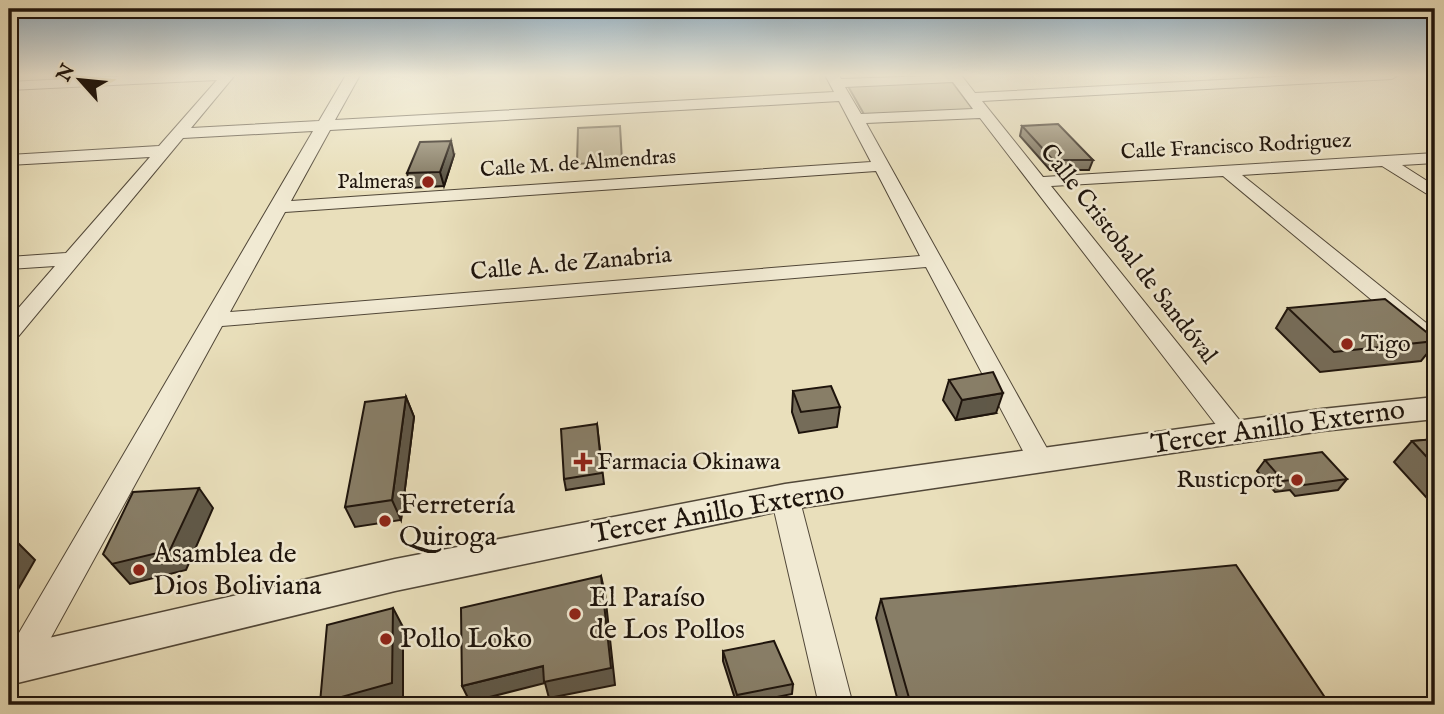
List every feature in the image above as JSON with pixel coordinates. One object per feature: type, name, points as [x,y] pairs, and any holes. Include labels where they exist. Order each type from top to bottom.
[{"type":"street","points":[[9,332],[199,108]]},
{"type":"street","points":[[14,665],[333,108]]},
{"type":"street","points":[[176,134],[322,127],[551,108]]},
{"type":"street","points":[[850,108],[1041,461]]},
{"type":"street","name":"Calle Cristobal de Sandóval","points":[[982,108],[1236,432]]},
{"type":"street","points":[[856,119],[986,113]]},
{"type":"street","points":[[9,160],[160,151]]},
{"type":"street","name":"Calle Francisco Rodriguez","points":[[1038,182],[1435,158]]},
{"type":"street","points":[[1385,161],[1435,194]]},
{"type":"street","name":"Calle M. de Almendras","points":[[277,207],[881,166]]},
{"type":"street","points":[[1227,171],[1435,341]]},
{"type":"street","points":[[9,263],[71,259]]},
{"type":"street","name":"Calle A. de Zanabria","points":[[214,320],[933,261]]},
{"type":"street","name":"Tercer Anillo Externo","points":[[14,665],[395,575],[785,497],[1236,432],[1435,408]]},
{"type":"street","points":[[785,497],[836,705]]},
{"type":"shaded area","points":[[861,108],[972,108],[975,112],[865,116]]},
{"type":"shaded area","points":[[620,126],[622,161],[577,164],[578,128]]},
{"type":"building","points":[[1058,124],[1093,160],[1053,160],[1022,126]]},
{"type":"building","points":[[451,141],[440,172],[407,173],[420,142]]},
{"type":"building","points":[[1385,299],[1435,341],[1334,352],[1288,308]]},
{"type":"building","points":[[993,372],[1003,393],[962,400],[949,380]]},
{"type":"building","points":[[831,386],[840,407],[801,412],[793,391]]},
{"type":"building","points":[[406,397],[392,500],[345,507],[365,402]]},
{"type":"building","name":"Farmacia Okinawa","points":[[597,424],[602,473],[564,479],[561,429]]},
{"type":"building","points":[[1435,439],[1435,466],[1412,441]]},
{"type":"building","points":[[1322,452],[1347,479],[1304,485],[1299,479],[1283,481],[1265,460]]},
{"type":"building","points":[[199,488],[170,550],[112,564],[103,554],[133,492]]},
{"type":"building","points":[[1236,565],[1330,705],[911,705],[881,599]]},
{"type":"building","points":[[601,576],[611,668],[544,682],[543,666],[462,686],[461,608]]},
{"type":"building","points":[[393,608],[392,683],[320,703],[327,625]]},
{"type":"building","points":[[774,641],[793,684],[737,695],[723,651]]},
{"type":"place","name":"Palmeras","points":[[428,182]]},
{"type":"place","name":"Tigo","points":[[1347,344]]},
{"type":"place","name":"Farmacia Okinawa","points":[[583,462]]},
{"type":"place","name":"Rusticport","points":[[1297,480]]},
{"type":"place","name":"Ferretería Quiroga","points":[[385,521]]},
{"type":"place","name":"Asamblea de Dios Boliviana","points":[[139,570]]},
{"type":"place","name":"El Paraíso de Los Pollos","points":[[575,614]]},
{"type":"place","name":"Pollo Loko","points":[[386,639]]}]
